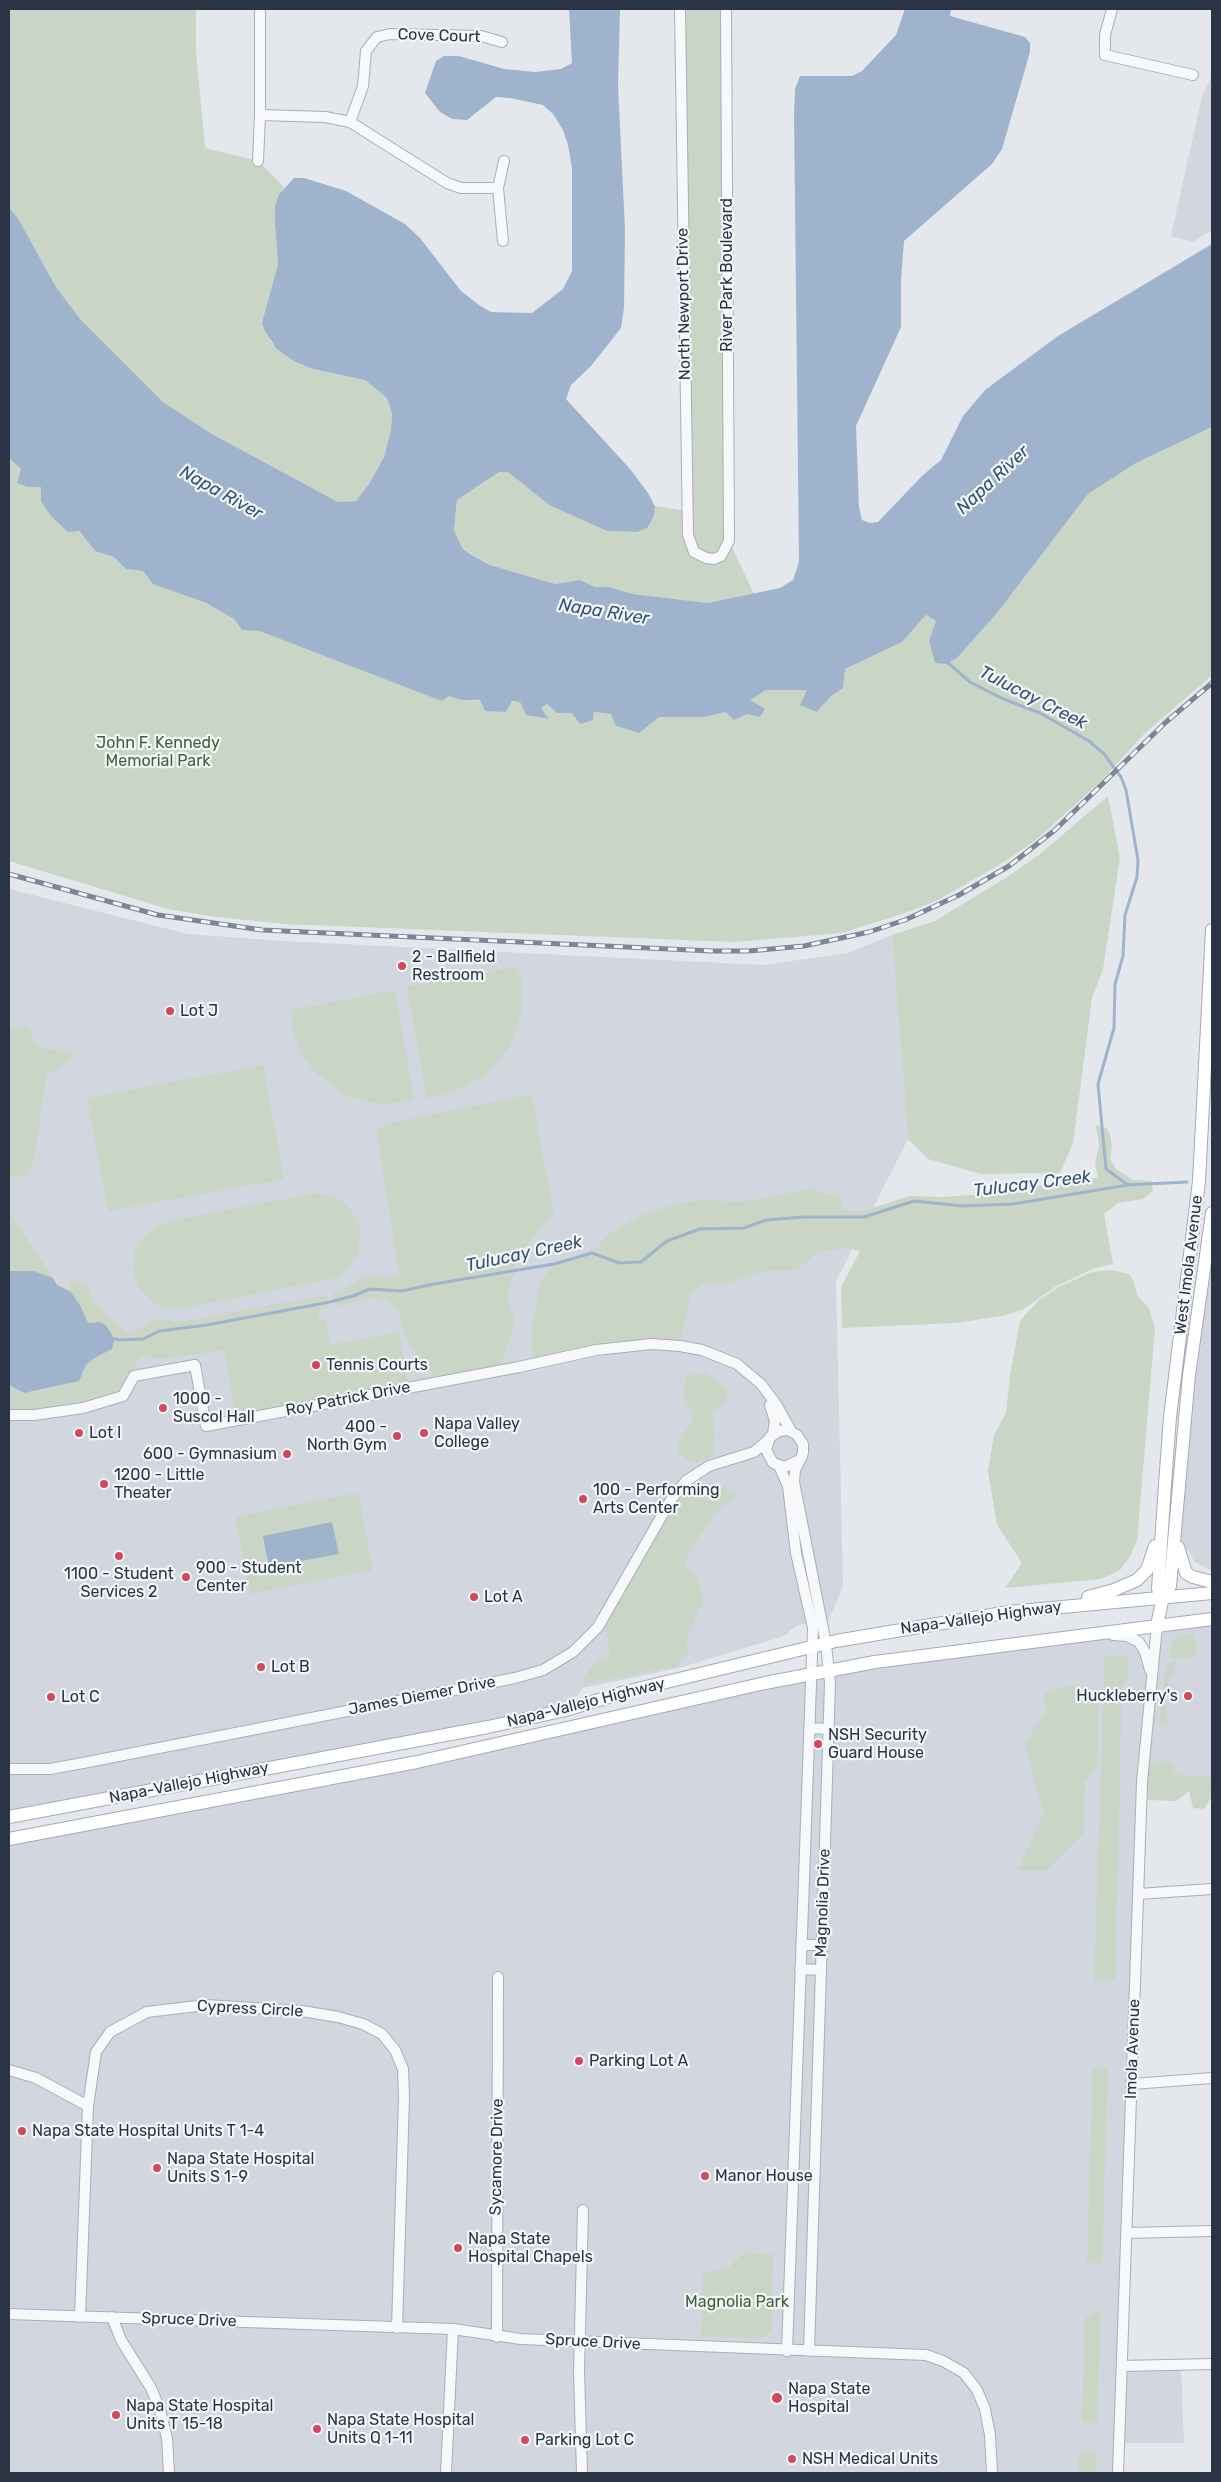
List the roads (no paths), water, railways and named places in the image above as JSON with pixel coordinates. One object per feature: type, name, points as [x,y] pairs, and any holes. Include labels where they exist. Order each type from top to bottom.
[{"type":"main road","name":"West Imola Avenue","points":[[1163,1597],[1158,1589],[1165,1484],[1183,1309],[1199,1181],[1208,1063],[1212,930]]},
{"type":"main road","name":"West Imola Avenue","points":[[1157,1625],[1163,1597],[1170,1586],[1187,1396],[1212,1213]]},
{"type":"main road","points":[[1048,1607],[1114,1590],[1133,1582],[1144,1573],[1149,1566],[1155,1545],[1165,1484]]},
{"type":"main road","points":[[1176,1524],[1178,1547],[1184,1570],[1193,1577],[1212,1582]]},
{"type":"main road","name":"Napa-Vallejo Highway","points":[[9,1817],[488,1727],[566,1710],[626,1692],[826,1644],[966,1618],[1048,1607],[1212,1593]]},
{"type":"main road","name":"Napa-Vallejo Highway","points":[[9,1839],[445,1756],[875,1662],[1080,1634],[1212,1619]]},
{"type":"street","points":[[258,161],[260,9]]},
{"type":"street","name":"North Newport Drive","points":[[680,9],[688,535],[694,552],[706,558],[714,559],[721,556],[729,541]]},
{"type":"street","name":"River Park Boulevard","points":[[726,9],[729,541]]},
{"type":"street","points":[[1112,9],[1105,35],[1105,55],[1193,76]]},
{"type":"street","name":"Cove Court","points":[[350,122],[363,86],[366,51],[377,37],[390,34],[481,36],[502,42]]},
{"type":"street","points":[[260,115],[325,117],[350,122],[447,184],[461,188],[498,188]]},
{"type":"street","points":[[503,242],[498,188],[504,161]]},
{"type":"street","points":[[1183,1309],[1198,1310]]},
{"type":"street","name":"Roy Patrick Drive","points":[[9,1415],[34,1415],[83,1408],[123,1396],[134,1376],[195,1365],[206,1426],[519,1367],[596,1350],[642,1344],[680,1346],[719,1355],[746,1370],[776,1404],[791,1431]]},
{"type":"street","name":"Roy Patrick Drive","points":[[765,1390],[774,1416],[771,1437]]},
{"type":"street","points":[[771,1437],[782,1430],[791,1431]]},
{"type":"street","name":"Magnolia Drive","points":[[791,1431],[800,1437],[803,1444],[803,1452],[795,1470],[794,1482],[826,1644],[829,1672],[829,1729],[809,2351]]},
{"type":"street","name":"Magnolia Drive","points":[[771,1437],[766,1450],[786,1477],[792,1508],[796,1552],[813,1628],[800,1944],[787,2351]]},
{"type":"street","name":"James Diemer Drive","points":[[9,1769],[50,1769],[83,1764],[507,1679],[543,1670],[573,1652],[598,1627],[672,1498],[682,1485],[690,1477],[709,1466],[754,1452],[771,1437]]},
{"type":"street","name":"James Diemer Drive","points":[[736,1458],[755,1457],[776,1464]]},
{"type":"street","points":[[776,1464],[792,1466],[800,1460]]},
{"type":"street","name":"Imola Avenue","points":[[1118,2473],[1142,1770],[1157,1625]]},
{"type":"street","points":[[1080,1634],[1121,1635],[1135,1640],[1144,1648],[1152,1679]]},
{"type":"street","points":[[808,1728],[829,1729]]},
{"type":"street","points":[[1138,1894],[1212,1889]]},
{"type":"street","points":[[800,1944],[822,1945]]},
{"type":"street","points":[[800,1969],[821,1970]]},
{"type":"street","name":"Sycamore Drive","points":[[497,2337],[498,1977]]},
{"type":"street","name":"Cypress Circle","points":[[80,2317],[88,2106],[96,2052],[110,2032],[147,2012],[206,2005],[302,2011],[363,2024],[382,2034],[395,2050],[403,2069],[404,2097],[397,2328]]},
{"type":"street","points":[[9,2070],[36,2078],[88,2106]]},
{"type":"street","points":[[1132,2084],[1212,2078]]},
{"type":"street","points":[[582,2473],[579,2371],[583,2210]]},
{"type":"street","points":[[1126,2233],[1212,2231]]},
{"type":"street","name":"Spruce Drive","points":[[9,2314],[453,2329],[497,2337],[787,2351],[920,2354],[943,2361],[964,2373],[977,2390],[985,2409],[991,2443],[992,2473]]},
{"type":"street","name":"Spruce Drive","points":[[112,2317],[121,2340],[151,2388],[160,2410],[167,2438],[169,2473]]},
{"type":"street","points":[[446,2473],[453,2329]]},
{"type":"street","points":[[1122,2366],[1212,2364]]},
{"type":"water","name":"Napa River","points":[[569,9],[620,9],[618,86],[625,229],[624,308],[621,328],[591,366],[571,385],[566,399],[630,469],[655,506],[654,516],[647,528],[637,532],[607,531],[549,505],[507,472],[499,472],[457,500],[454,530],[462,548],[470,554],[490,565],[555,584],[580,580],[595,587],[609,587],[633,594],[708,603],[780,588],[793,580],[799,562],[795,89],[800,76],[852,76],[862,71],[896,35],[905,9],[951,9],[950,16],[1025,37],[1030,43],[1030,52],[1002,149],[992,164],[904,241],[901,279],[901,327],[856,426],[859,507],[862,520],[870,523],[878,522],[923,475],[941,460],[963,416],[985,390],[1058,336],[1212,244],[1212,427],[1136,463],[1088,494],[997,613],[957,658],[947,664],[935,663],[929,640],[936,621],[926,615],[902,642],[845,669],[843,688],[830,697],[817,712],[800,705],[807,690],[766,690],[750,700],[765,709],[760,717],[747,714],[734,720],[726,712],[704,717],[659,717],[639,733],[616,726],[611,714],[594,712],[593,720],[580,724],[572,713],[557,713],[547,704],[541,708],[549,719],[526,715],[520,702],[512,701],[506,712],[485,711],[480,700],[461,700],[449,696],[442,701],[259,631],[242,630],[234,619],[206,603],[153,584],[143,571],[126,569],[114,557],[95,551],[79,531],[68,532],[51,516],[41,501],[41,487],[28,487],[17,483],[21,469],[9,458],[9,207],[19,220],[56,287],[81,320],[163,402],[212,434],[338,502],[356,501],[369,484],[384,457],[391,430],[392,414],[387,398],[365,380],[313,369],[293,361],[276,348],[265,331],[262,323],[278,264],[275,206],[279,194],[294,178],[304,178],[346,191],[405,224],[420,238],[461,291],[479,305],[491,312],[532,313],[563,289],[572,271],[572,168],[563,130],[553,114],[543,105],[496,97],[467,120],[452,119],[440,112],[425,93],[436,61],[444,56],[459,56],[504,69],[535,72],[561,69],[572,63]]},
{"type":"water","points":[[9,1271],[34,1271],[53,1278],[57,1285],[70,1291],[80,1305],[88,1323],[100,1322],[106,1325],[114,1341],[112,1349],[86,1365],[79,1381],[24,1393],[9,1385]]},
{"type":"water","points":[[332,1522],[339,1554],[269,1567],[263,1536]]},
{"type":"waterway","name":"Tulucay Creek","points":[[947,662],[970,682],[1001,698],[1040,713],[1089,741],[1104,754],[1121,777],[1126,790],[1138,860],[1137,877],[1125,915],[1123,956],[1115,984],[1114,1028],[1098,1084],[1106,1169],[1128,1185],[1187,1182]]},
{"type":"waterway","name":"Tulucay Creek","points":[[109,1338],[120,1340],[143,1339],[159,1331],[207,1325],[330,1302],[370,1289],[402,1291],[554,1264],[592,1253],[619,1263],[641,1262],[667,1241],[700,1229],[744,1228],[766,1220],[803,1217],[864,1217],[914,1201],[963,1206],[1013,1204],[1128,1185]]},
{"type":"railway","points":[[9,874],[158,915],[262,930],[712,951],[749,951],[804,946],[869,932],[905,920],[959,895],[1009,866],[1055,830],[1166,722],[1212,683]]},
{"type":"place","name":"2 - Ballfield Restroom","points":[[402,966]]},
{"type":"place","name":"Lot J","points":[[170,1011]]},
{"type":"place","name":"Tennis Courts","points":[[316,1365]]},
{"type":"place","name":"1000 - Suscol Hall","points":[[163,1408]]},
{"type":"place","name":"Lot I","points":[[79,1433]]},
{"type":"place","name":"Napa Valley College","points":[[424,1433]]},
{"type":"place","name":"400 - North Gym","points":[[397,1436]]},
{"type":"place","name":"600 - Gymnasium","points":[[287,1454]]},
{"type":"place","name":"1200 - Little Theater","points":[[104,1484]]},
{"type":"place","name":"100 - Performing Arts Center","points":[[583,1499]]},
{"type":"place","name":"1100 - Student Services 2","points":[[119,1556]]},
{"type":"place","name":"900 - Student Center","points":[[186,1577]]},
{"type":"place","name":"Lot A","points":[[474,1597]]},
{"type":"place","name":"Lot B","points":[[261,1667]]},
{"type":"place","name":"Huckleberry's","points":[[1188,1696]]},
{"type":"place","name":"Lot C","points":[[51,1697]]},
{"type":"place","name":"NSH Security Guard House","points":[[818,1744]]},
{"type":"place","name":"Parking Lot A","points":[[579,2061]]},
{"type":"place","name":"Napa State Hospital Units T 1-4","points":[[22,2131]]},
{"type":"place","name":"Napa State Hospital Units S 1-9","points":[[157,2168]]},
{"type":"place","name":"Manor House","points":[[705,2176]]},
{"type":"place","name":"Napa State Hospital Chapels","points":[[458,2248]]},
{"type":"place","name":"Napa State Hospital","points":[[777,2398]]},
{"type":"place","name":"Napa State Hospital Units T 15-18","points":[[116,2415]]},
{"type":"place","name":"Napa State Hospital Units Q 1-11","points":[[317,2429]]},
{"type":"place","name":"Parking Lot C","points":[[525,2440]]},
{"type":"place","name":"NSH Medical Units","points":[[792,2459]]},
{"type":"park label","name":"John F. Kennedy Memorial Park","points":[[158,752]]},
{"type":"park label","name":"Magnolia Park","points":[[737,2302]]}]
